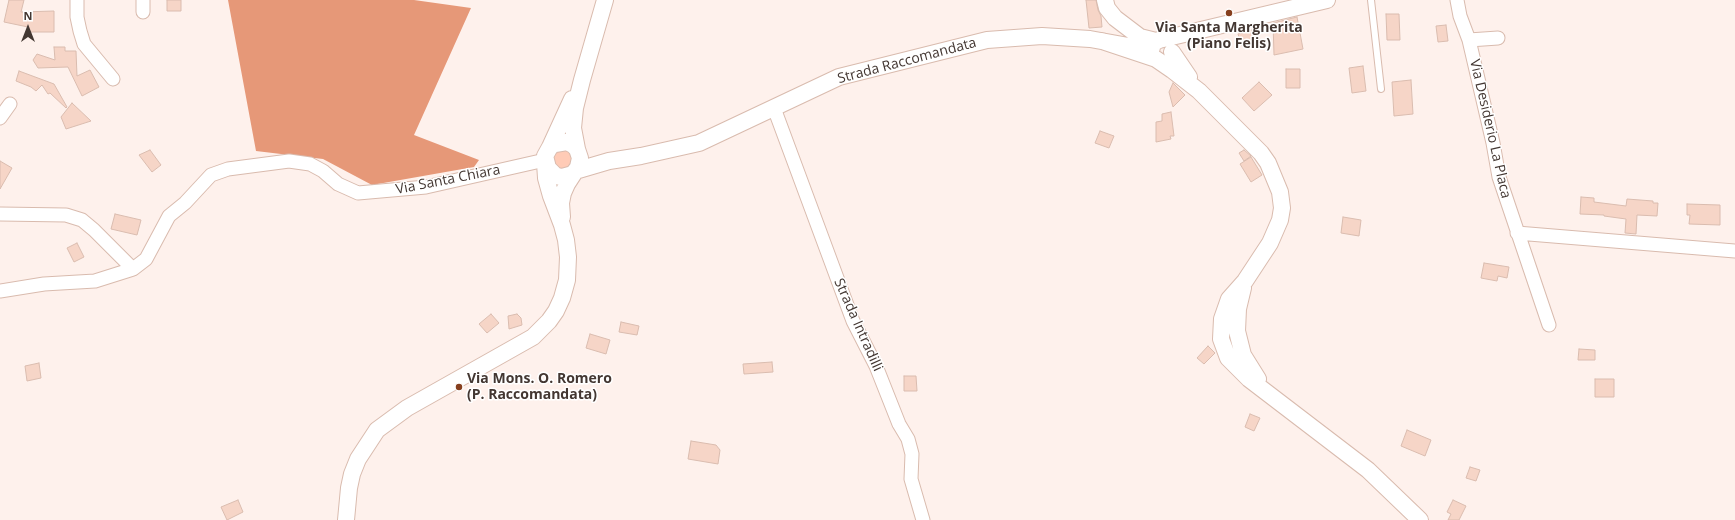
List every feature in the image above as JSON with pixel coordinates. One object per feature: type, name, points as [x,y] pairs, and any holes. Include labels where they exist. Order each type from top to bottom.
[{"type":"street","points":[[78,0],[77,17],[84,44],[113,79]]},
{"type":"street","points":[[562,225],[561,203],[564,193],[580,163],[574,137],[574,119],[582,80],[605,0]]},
{"type":"street","points":[[1105,0],[1108,8],[1115,18],[1140,37],[1156,41],[1162,40],[1169,43],[1172,51],[1199,91]]},
{"type":"street","points":[[1102,41],[1134,47],[1143,46],[1156,41],[1327,0]]},
{"type":"street","name":"Via Desiderio La Placa","points":[[1457,0],[1460,16],[1469,40],[1493,143],[1499,177],[1549,325]]},
{"type":"street","points":[[1102,41],[1162,61],[1168,58],[1180,39],[1192,32]]},
{"type":"street","name":"Strada Raccomandata","points":[[608,161],[641,156],[699,143],[839,77],[987,40],[1042,36],[1102,41]]},
{"type":"street","points":[[1469,40],[1498,38]]},
{"type":"street","points":[[1156,41],[1150,50],[1151,54],[1199,91],[1261,153],[1268,163],[1280,192],[1282,208],[1277,231],[1245,281],[1229,300],[1222,319],[1220,339],[1228,358],[1249,379],[1368,470],[1420,520]]},
{"type":"street","points":[[346,520],[352,474],[358,459],[377,430],[407,408],[533,337],[549,321],[562,298],[567,280],[568,257],[562,225],[550,196],[546,178],[547,157],[568,106],[582,80]]},
{"type":"street","points":[[0,118],[10,104]]},
{"type":"street","name":"Strada Intradilli","points":[[774,108],[853,321],[876,366],[898,424],[908,439],[912,454],[911,479],[923,520]]},
{"type":"street","points":[[567,142],[588,158],[608,161],[562,177],[556,176],[551,172],[547,157],[555,144],[567,142]]},
{"type":"street","name":"Via Santa Chiara","points":[[0,291],[44,284],[95,281],[133,269],[146,259],[169,216],[185,203],[211,175],[228,169],[289,161],[310,164],[323,171],[338,184],[358,193],[426,187],[547,157]]},
{"type":"street","points":[[0,214],[66,215],[82,220],[133,269]]},
{"type":"street","points":[[1517,233],[1735,251]]},
{"type":"lane","points":[[1371,0],[1382,89]]},
{"type":"shaded area","points":[[228,0],[414,0],[471,8],[414,135],[479,160],[474,167],[372,185],[323,159],[256,151]]},
{"type":"shaded area","points":[[559,149],[569,151],[573,161],[567,169],[559,169],[552,161],[553,154]]},
{"type":"building","points":[[9,0],[24,0],[21,12],[54,11],[54,32],[28,32],[28,27],[4,22]]},
{"type":"building","points":[[167,0],[181,0],[181,11],[167,11]]},
{"type":"building","points":[[1086,0],[1096,0],[1101,16],[1102,27],[1089,28]]},
{"type":"building","points":[[1386,14],[1399,14],[1400,40],[1387,40]]},
{"type":"building","points":[[1297,17],[1303,49],[1274,55],[1273,23]]},
{"type":"building","points":[[1446,25],[1448,41],[1438,42],[1436,26]]},
{"type":"building","points":[[1255,29],[1259,40],[1242,46],[1238,34]]},
{"type":"building","points":[[54,47],[65,47],[65,51],[76,51],[77,76],[90,70],[99,87],[82,96],[68,67],[38,68],[33,60],[37,54],[55,60]]},
{"type":"building","points":[[1363,66],[1366,91],[1352,93],[1349,68]]},
{"type":"building","points":[[1286,69],[1300,69],[1300,88],[1286,88]]},
{"type":"building","points":[[19,71],[54,84],[67,107],[66,108],[50,93],[48,94],[42,85],[36,91],[31,87],[16,81]]},
{"type":"building","points":[[1411,80],[1413,114],[1394,116],[1392,82]]},
{"type":"building","points":[[1259,82],[1272,95],[1254,111],[1242,98]]},
{"type":"building","points":[[1173,83],[1185,95],[1173,107],[1169,92]]},
{"type":"building","points":[[72,103],[91,121],[66,129],[61,117]]},
{"type":"building","points":[[1171,112],[1174,136],[1170,136],[1171,139],[1156,142],[1156,122],[1162,121],[1162,114]]},
{"type":"building","points":[[1100,131],[1114,136],[1109,148],[1095,143]]},
{"type":"building","points":[[150,150],[161,165],[152,172],[139,155]]},
{"type":"building","points":[[1244,150],[1251,156],[1244,161],[1239,153]]},
{"type":"building","points":[[1251,157],[1262,175],[1251,182],[1240,164]]},
{"type":"building","points":[[0,161],[12,168],[0,189]]},
{"type":"building","points":[[1581,197],[1594,198],[1594,202],[1626,206],[1627,199],[1653,201],[1653,203],[1658,203],[1657,216],[1637,215],[1636,234],[1625,233],[1626,219],[1604,215],[1580,214]]},
{"type":"building","points":[[1687,204],[1720,205],[1720,225],[1689,224],[1690,215],[1687,215]]},
{"type":"building","points":[[115,214],[141,220],[137,235],[111,229]]},
{"type":"building","points":[[1343,217],[1361,220],[1359,236],[1341,233]]},
{"type":"building","points":[[77,243],[84,257],[74,262],[67,248]]},
{"type":"building","points":[[1484,263],[1509,267],[1507,278],[1498,276],[1497,281],[1481,278]]},
{"type":"building","points":[[491,314],[499,323],[487,333],[479,324]]},
{"type":"building","points":[[517,314],[521,318],[522,325],[509,329],[508,316]]},
{"type":"building","points":[[621,322],[639,326],[637,335],[619,332]]},
{"type":"building","points":[[590,334],[610,340],[606,354],[586,348]]},
{"type":"building","points":[[1208,346],[1215,353],[1204,364],[1197,358]]},
{"type":"building","points":[[1579,349],[1595,350],[1595,360],[1578,360]]},
{"type":"building","points":[[772,362],[773,372],[744,374],[743,364]]},
{"type":"building","points":[[39,363],[41,378],[27,381],[25,366]]},
{"type":"building","points":[[904,376],[916,376],[917,391],[904,391]]},
{"type":"building","points":[[1595,379],[1614,379],[1614,397],[1595,397]]},
{"type":"building","points":[[1250,414],[1260,418],[1254,431],[1245,427]]},
{"type":"building","points":[[1407,430],[1431,440],[1425,456],[1401,446]]},
{"type":"building","points":[[691,441],[716,445],[720,450],[718,464],[688,459]]},
{"type":"building","points":[[1470,467],[1480,470],[1476,481],[1466,478]]},
{"type":"building","points":[[238,500],[243,512],[227,520],[221,507]]},
{"type":"building","points":[[1453,500],[1466,506],[1459,520],[1448,520],[1451,514],[1447,512]]},
{"type":"place","name":"Via Santa Margherita (Piano Felis)","points":[[1229,13]]},
{"type":"place","name":"Via Mons. O. Romero (P. Raccomandata)","points":[[459,387]]}]
